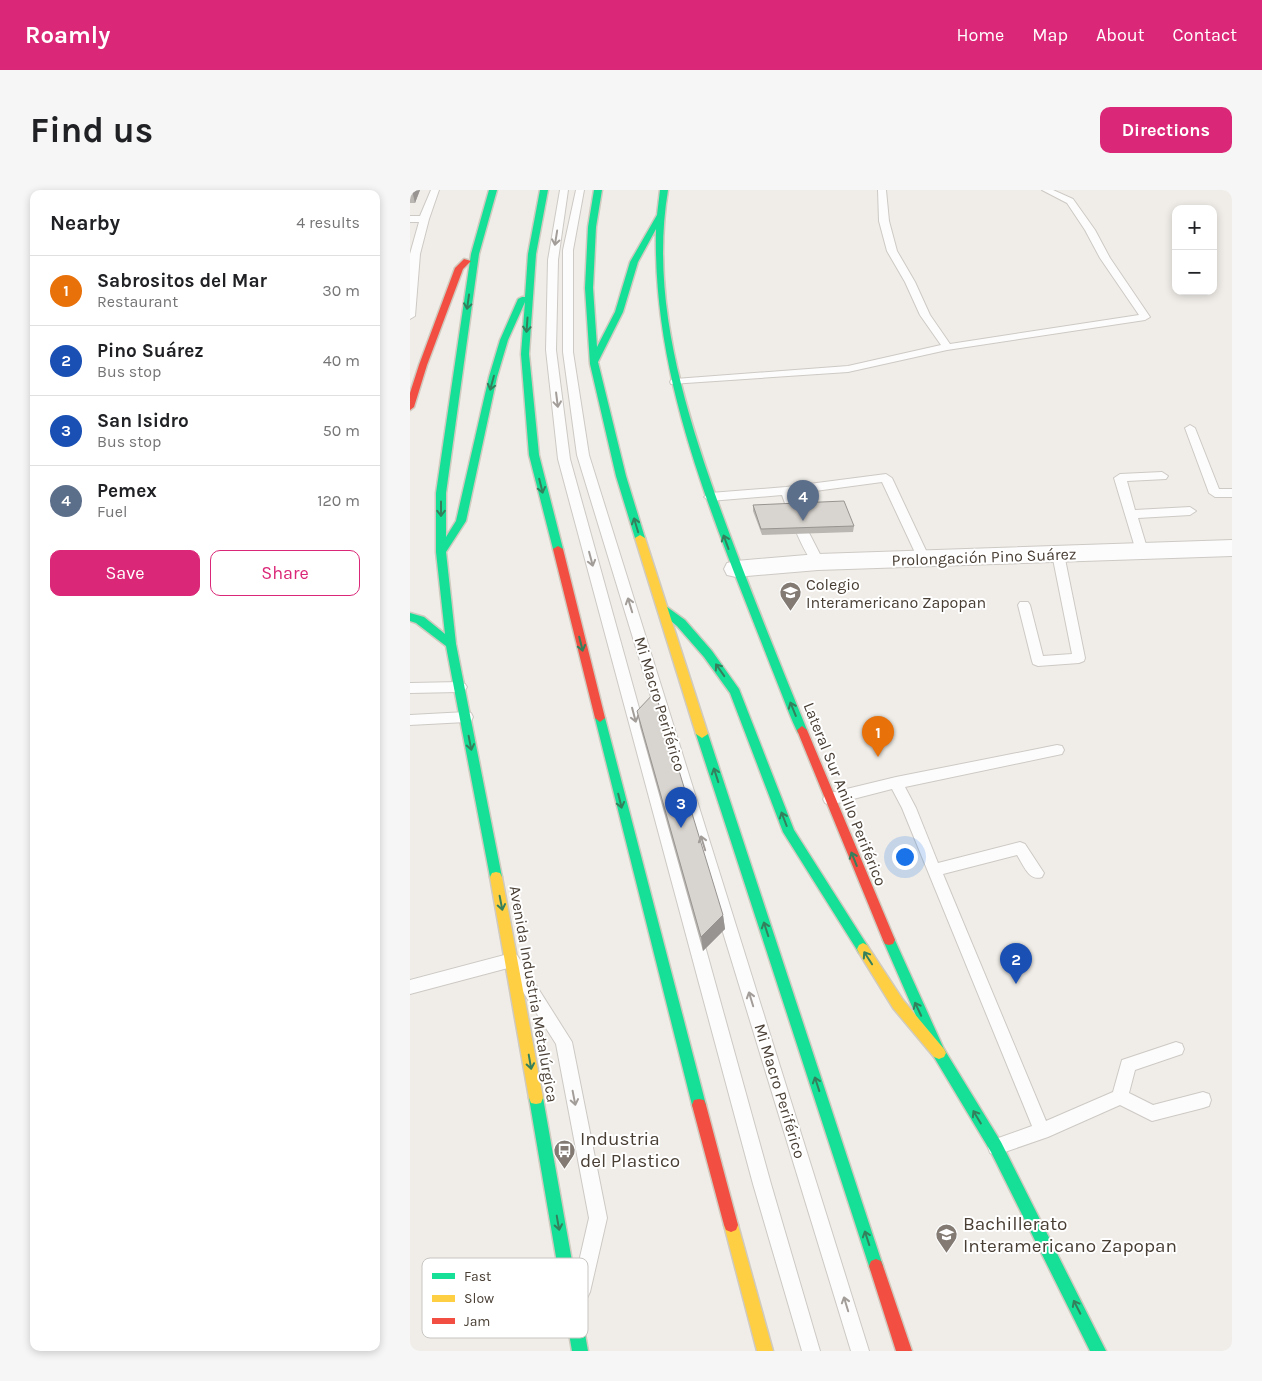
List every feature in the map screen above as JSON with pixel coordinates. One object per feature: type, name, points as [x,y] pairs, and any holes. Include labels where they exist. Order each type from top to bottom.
[{"type":"main road","name":"Avenida Industria Metalúrgica","points":[[493,190],[475,254],[441,493],[441,552],[452,644],[512,960],[564,1258]]},
{"type":"main road","points":[[441,552],[461,521],[489,395],[504,340],[520,305],[544,190]]},
{"type":"main road","points":[[598,190],[592,227],[589,288],[594,364],[621,476],[660,605],[904,1351]]},
{"type":"main road","points":[[594,364],[619,312],[634,262],[659,217],[664,190]]},
{"type":"main road","name":"Lateral Sur Anillo Periférico","points":[[659,217],[661,301],[669,358],[685,422],[736,569],[894,954],[939,1053],[996,1147],[1098,1351]]},
{"type":"main road","points":[[410,407],[423,365],[459,268],[475,254]]},
{"type":"main road","points":[[532,254],[525,354],[534,455],[674,1013],[765,1351]]},
{"type":"main road","points":[[660,605],[682,623],[708,654],[735,692],[789,832],[898,1004],[939,1053]]},
{"type":"main road","points":[[410,617],[420,620],[452,644]]},
{"type":"main road","name":"Avenida Industria Metalúrgica","points":[[578,1338],[580,1351]]},
{"type":"street","name":"Prolongación Pino Suárez","points":[[736,569],[818,562],[1232,548]]},
{"type":"lane","points":[[410,314],[415,254],[424,219],[435,190]]},
{"type":"lane","name":"Mi Macro Periférico","points":[[564,190],[553,260],[551,350],[564,459],[762,1184],[811,1351]]},
{"type":"lane","name":"Mi Macro Periférico","points":[[580,190],[568,250],[568,352],[583,455],[860,1351]]},
{"type":"lane","points":[[675,382],[848,369],[947,347],[1145,317],[1105,258],[1090,230],[1070,201],[1046,190]]},
{"type":"lane","points":[[882,191],[884,221],[892,251],[910,282],[925,315],[947,347]]},
{"type":"lane","points":[[410,219],[424,219]]},
{"type":"lane","points":[[1190,428],[1214,493],[1232,493]]},
{"type":"lane","points":[[1142,552],[1120,478],[1162,476]]},
{"type":"lane","points":[[710,497],[886,478],[924,558]]},
{"type":"lane","points":[[786,490],[798,523],[818,562]]},
{"type":"lane","points":[[1131,514],[1190,511]]},
{"type":"lane","points":[[1024,605],[1038,661],[1079,658],[1058,554]]},
{"type":"lane","points":[[410,688],[460,687]]},
{"type":"lane","points":[[410,720],[466,718]]},
{"type":"lane","points":[[830,799],[896,783],[1057,750]]},
{"type":"lane","points":[[896,783],[909,808],[1042,1131]]},
{"type":"lane","points":[[934,870],[1020,848],[1037,873]]},
{"type":"lane","points":[[410,987],[512,960],[564,1042],[598,1218],[588,1262]]},
{"type":"lane","points":[[1120,1097],[1128,1065],[1176,1049]]},
{"type":"lane","points":[[996,1147],[1042,1131],[1120,1097]]},
{"type":"lane","points":[[1120,1097],[1152,1113],[1203,1100]]},
{"type":"lane","points":[[565,1351],[569,1338]]},
{"type":"building","points":[[844,501],[854,526],[761,529],[753,505]]},
{"type":"building","points":[[655,692],[723,915],[701,937],[637,711]]},
{"type":"traffic: fast","points":[[493,190],[475,254],[441,493],[441,552],[451,644],[496,877]]},
{"type":"traffic: fast","points":[[544,190],[532,254],[525,354],[534,455],[558,549]]},
{"type":"traffic: fast","points":[[598,190],[592,227],[589,288],[594,364],[621,476],[640,538]]},
{"type":"traffic: fast","points":[[664,190],[660,228],[662,295],[670,353],[683,409],[721,523],[754,612],[802,730]]},
{"type":"traffic: fast","points":[[594,362],[619,312],[634,262],[659,217]]},
{"type":"traffic: fast","points":[[441,552],[461,521],[493,377],[504,340],[522,299]]},
{"type":"traffic: fast","points":[[663,608],[681,623],[708,654],[735,692],[789,832],[863,949]]},
{"type":"traffic: fast","points":[[410,617],[420,620],[451,644]]},
{"type":"traffic: fast","points":[[600,718],[699,1105]]},
{"type":"traffic: fast","points":[[702,734],[876,1266]]},
{"type":"traffic: fast","points":[[889,940],[939,1053],[996,1147],[1098,1351]]},
{"type":"traffic: fast","points":[[536,1098],[564,1258]]},
{"type":"traffic: fast","points":[[578,1338],[580,1351]]},
{"type":"traffic: slow","points":[[640,538],[702,734]]},
{"type":"traffic: slow","points":[[496,877],[536,1098]]},
{"type":"traffic: slow","points":[[863,949],[898,1004],[939,1053]]},
{"type":"traffic: slow","points":[[731,1225],[765,1351]]},
{"type":"traffic: jam","points":[[410,407],[423,365],[459,268],[467,261]]},
{"type":"traffic: jam","points":[[558,549],[600,718]]},
{"type":"traffic: jam","points":[[802,730],[889,940]]},
{"type":"traffic: jam","points":[[699,1105],[731,1225]]},
{"type":"traffic: jam","points":[[876,1266],[904,1351]]},
{"type":"place","name":"Pemex","points":[[803,521]]},
{"type":"place","name":"Colegio Interamericano Zapopan","points":[[790,612]]},
{"type":"place","name":"Sabrositos del Mar","points":[[878,757]]},
{"type":"place","name":"San Isidro","points":[[681,828]]},
{"type":"place","name":"Pino Suárez","points":[[1016,984]]},
{"type":"place","name":"Industria del Plastico","points":[[564,1169]]},
{"type":"place","name":"Bachillerato Interamericano Zapopan","points":[[947,1254]]}]
